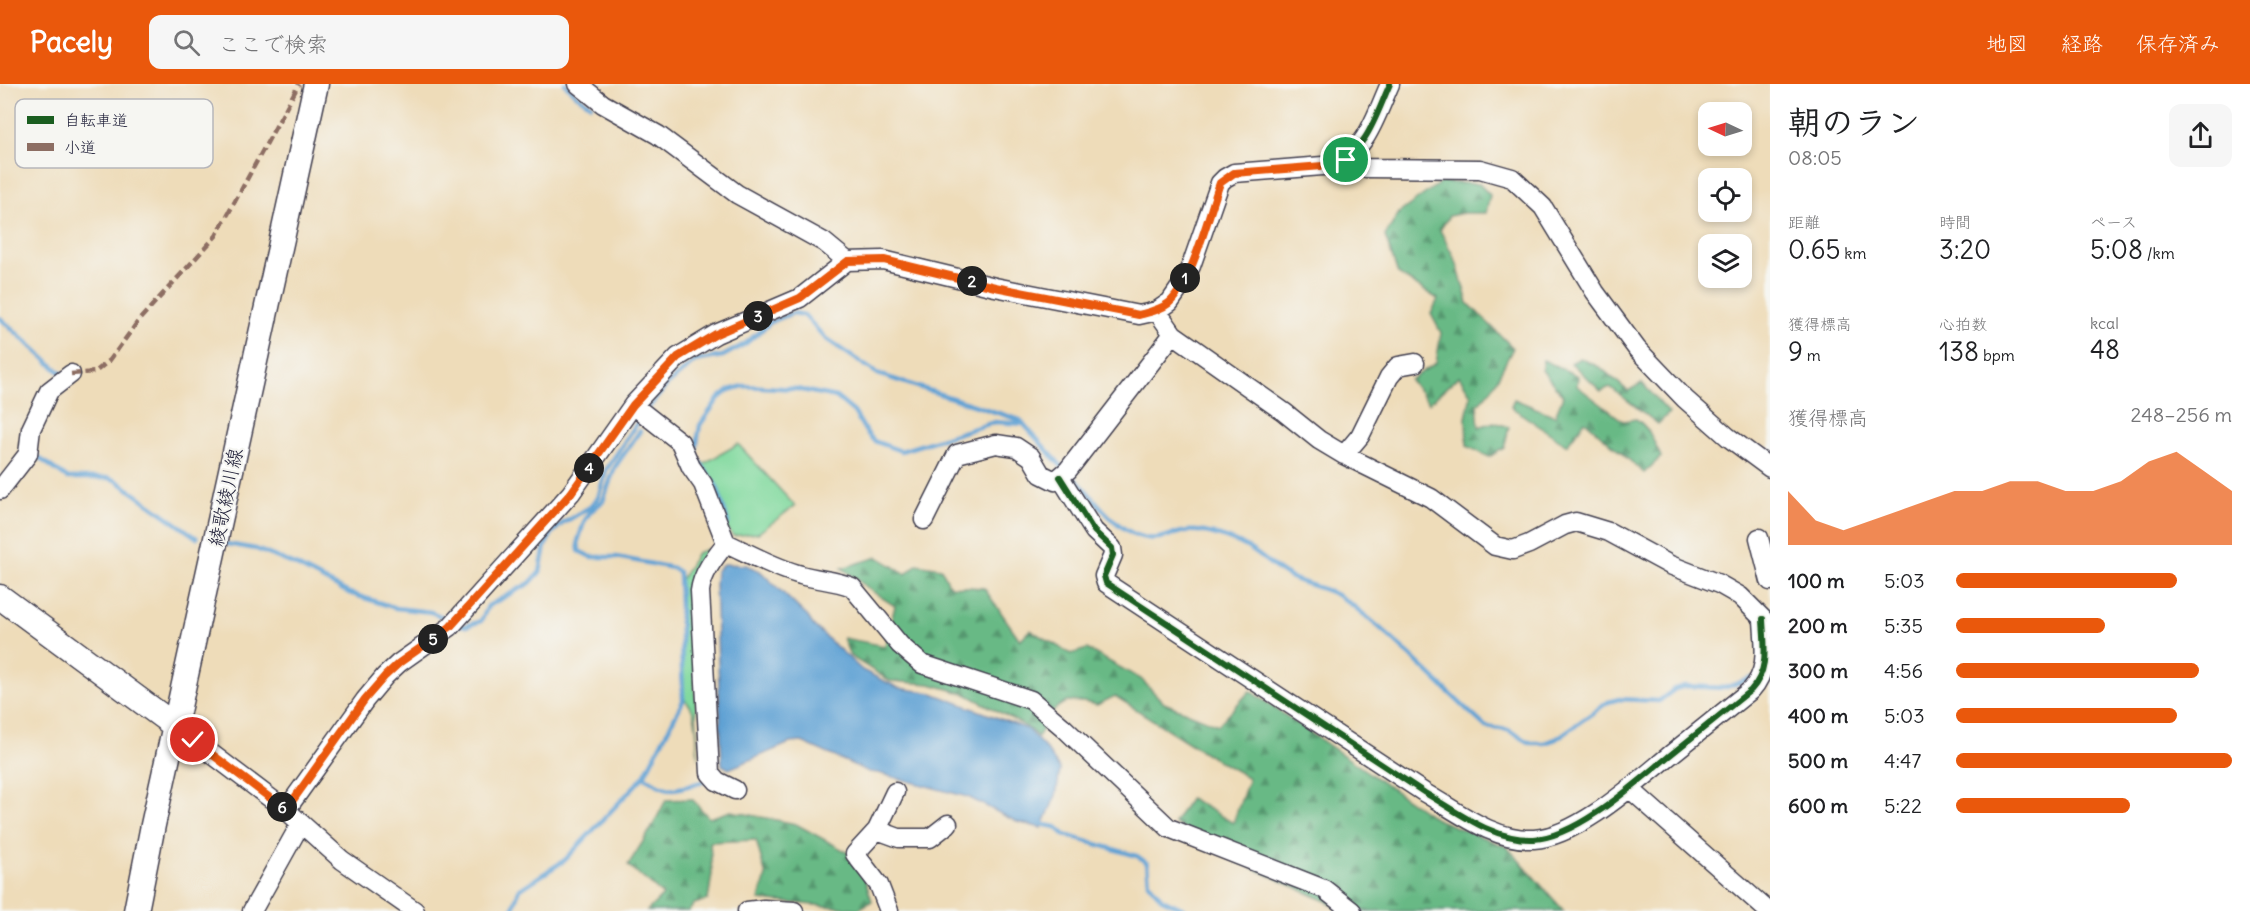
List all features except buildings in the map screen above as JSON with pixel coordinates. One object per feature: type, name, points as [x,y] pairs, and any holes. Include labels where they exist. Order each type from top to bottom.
[{"type":"main road","name":"綾歌綾川線","points":[[136,911],[316,84]]},
{"type":"main road","points":[[0,597],[175,726]]},
{"type":"street","points":[[578,84],[603,104],[658,135],[737,194],[824,242],[848,261]]},
{"type":"street","points":[[286,810],[365,699],[399,663],[453,623],[571,493],[640,411],[678,357],[716,334],[800,298],[848,261],[884,260],[995,287],[1139,315],[1157,310],[1170,302],[1191,266],[1220,183],[1225,178],[1234,173],[1335,165],[1346,160],[1359,148],[1369,132],[1390,84]]},
{"type":"street","points":[[1346,160],[1366,168],[1480,170],[1512,178],[1543,207],[1595,292],[1637,349],[1684,399],[1728,437],[1770,468]]},
{"type":"street","points":[[1065,473],[1094,531],[1112,548],[1113,555],[1104,576],[1106,583],[1425,793],[1474,822],[1496,832],[1534,839],[1560,833],[1590,816],[1629,788],[1751,690],[1761,677],[1768,624],[1740,596],[1719,584],[1670,565],[1609,532],[1576,522],[1564,525],[1513,550],[1495,546],[1431,498],[1344,455],[1319,440],[1284,412],[1173,334],[1157,310]]},
{"type":"street","points":[[924,520],[957,454],[996,444],[1016,447],[1031,457],[1041,474],[1055,481],[1065,473],[1173,334]]},
{"type":"street","points":[[1344,455],[1360,436],[1389,377],[1398,366],[1414,363]]},
{"type":"street","points":[[0,490],[27,454],[31,429],[50,391],[66,378]]},
{"type":"street","points":[[640,411],[680,442],[691,467],[703,484],[726,543],[786,571],[852,587],[900,645],[922,664],[1031,700],[1064,728],[1169,828],[1324,889],[1352,911]]},
{"type":"street","points":[[1759,538],[1770,581]]},
{"type":"street","points":[[726,543],[713,559],[701,583],[700,591],[710,773],[717,781],[735,790]]},
{"type":"street","points":[[175,726],[286,810],[342,860],[415,911]]},
{"type":"street","points":[[1629,788],[1768,911]]},
{"type":"street","points":[[889,911],[879,885],[855,854],[877,830],[895,792]]},
{"type":"street","points":[[252,911],[301,824]]},
{"type":"street","points":[[877,830],[899,838],[930,838],[948,824]]},
{"type":"street","points":[[747,911],[764,909],[794,911]]},
{"type":"green space","points":[[1441,182],[1479,184],[1490,195],[1486,213],[1463,213],[1449,216],[1440,230],[1456,261],[1468,303],[1513,348],[1492,389],[1477,405],[1479,427],[1494,422],[1509,427],[1504,448],[1489,457],[1467,446],[1466,418],[1471,395],[1459,376],[1429,403],[1410,380],[1436,363],[1441,333],[1431,314],[1438,299],[1398,274],[1385,236],[1399,213]]},
{"type":"green space","points":[[1580,358],[1601,368],[1628,391],[1642,383],[1669,413],[1658,424],[1610,387],[1601,391],[1571,363]]},
{"type":"green space","points":[[1543,360],[1578,376],[1577,386],[1623,421],[1636,419],[1641,423],[1651,436],[1661,457],[1644,473],[1585,421],[1567,445],[1511,407],[1514,399],[1555,416],[1563,396],[1542,370]]},
{"type":"green space","points":[[738,444],[795,506],[758,533],[733,536],[725,526],[714,487],[698,467]]},
{"type":"green space","points":[[707,549],[699,563],[691,591],[698,760],[695,719],[693,711],[684,699],[680,581],[697,553]]},
{"type":"green space","points":[[878,557],[906,574],[917,564],[941,568],[950,586],[984,588],[1020,640],[1030,630],[1071,654],[1087,649],[1141,679],[1164,703],[1218,725],[1250,691],[1436,819],[1507,847],[1564,911],[1340,911],[1330,903],[1233,859],[1174,823],[1190,798],[1233,823],[1249,778],[1115,696],[1097,705],[1073,701],[1059,706],[1038,737],[1027,727],[966,694],[930,684],[890,681],[850,656],[843,638],[885,646],[895,606],[842,568]]},
{"type":"green space","points":[[692,799],[709,818],[731,811],[796,824],[847,852],[864,877],[872,901],[859,909],[759,900],[766,876],[756,840],[710,842],[712,874],[708,900],[694,904],[689,911],[647,911],[663,895],[628,865],[666,800]]},
{"type":"water","points":[[724,564],[746,565],[760,571],[808,617],[813,625],[862,670],[899,688],[932,693],[1027,729],[1047,750],[1060,770],[1056,795],[1042,828],[1017,822],[968,797],[869,772],[802,742],[790,743],[729,769],[722,765],[715,584],[716,571]]},
{"type":"waterway","points":[[565,84],[591,105]]},
{"type":"waterway","points":[[646,411],[667,385],[695,361],[723,356],[745,344],[771,322],[793,313],[804,315],[826,339],[878,374],[1020,420],[1063,468]]},
{"type":"waterway","points":[[0,318],[62,374]]},
{"type":"waterway","points":[[728,523],[717,487],[695,455],[700,425],[719,398],[729,390],[744,386],[797,389],[836,397],[854,412],[874,441],[901,451],[995,422],[1024,424]]},
{"type":"waterway","points":[[459,625],[466,626],[481,621],[488,606],[530,583],[540,572],[545,546],[553,532],[563,523],[590,507],[598,498],[606,470],[641,417]]},
{"type":"waterway","points":[[512,911],[519,890],[565,860],[644,776],[683,701],[679,573],[673,568],[616,557],[591,557],[579,551],[578,541],[584,522],[590,512],[603,501],[615,467],[640,431]]},
{"type":"waterway","points":[[34,452],[67,478],[109,478],[117,481],[197,538]]},
{"type":"waterway","points":[[1070,474],[1114,521],[1132,533],[1147,538],[1160,538],[1188,531],[1215,534],[1247,547],[1293,579],[1344,599],[1380,628],[1486,727],[1508,730],[1531,743],[1544,743],[1556,739],[1608,702],[1619,699],[1659,701],[1675,689],[1685,686],[1724,688],[1752,678]]},
{"type":"waterway","points":[[227,544],[256,549],[293,564],[349,593],[396,608],[431,612],[452,621]]},
{"type":"waterway","points":[[644,776],[661,786],[673,789],[705,781]]},
{"type":"waterway","points":[[1040,821],[1045,825],[1056,827],[1065,835],[1137,856],[1147,863],[1149,883],[1162,899],[1188,911]]},
{"type":"marked path","points":[[71,374],[95,372],[110,360],[139,320],[216,236],[299,84]]},
{"type":"cycle path","points":[[286,810],[365,700],[385,676],[399,663],[450,627],[571,493],[633,405],[678,357],[716,334],[800,298],[847,261],[883,260],[995,287],[1139,315],[1157,311],[1170,302],[1181,286],[1191,266],[1220,183],[1225,178],[1234,173],[1335,165],[1346,158],[1363,141],[1390,84]]},
{"type":"cycle path","points":[[1060,477],[1094,531],[1112,548],[1113,555],[1104,576],[1106,583],[1425,793],[1477,824],[1519,838],[1534,839],[1551,836],[1587,819],[1623,794],[1751,690],[1761,674],[1763,665],[1765,647],[1763,619]]},
{"type":"route","points":[[193,740],[286,810],[365,699],[399,663],[450,627],[571,493],[633,405],[678,357],[716,334],[800,298],[848,261],[884,260],[995,287],[1139,315],[1157,310],[1170,302],[1181,286],[1191,266],[1220,183],[1225,178],[1234,173],[1335,165],[1346,160]]}]
